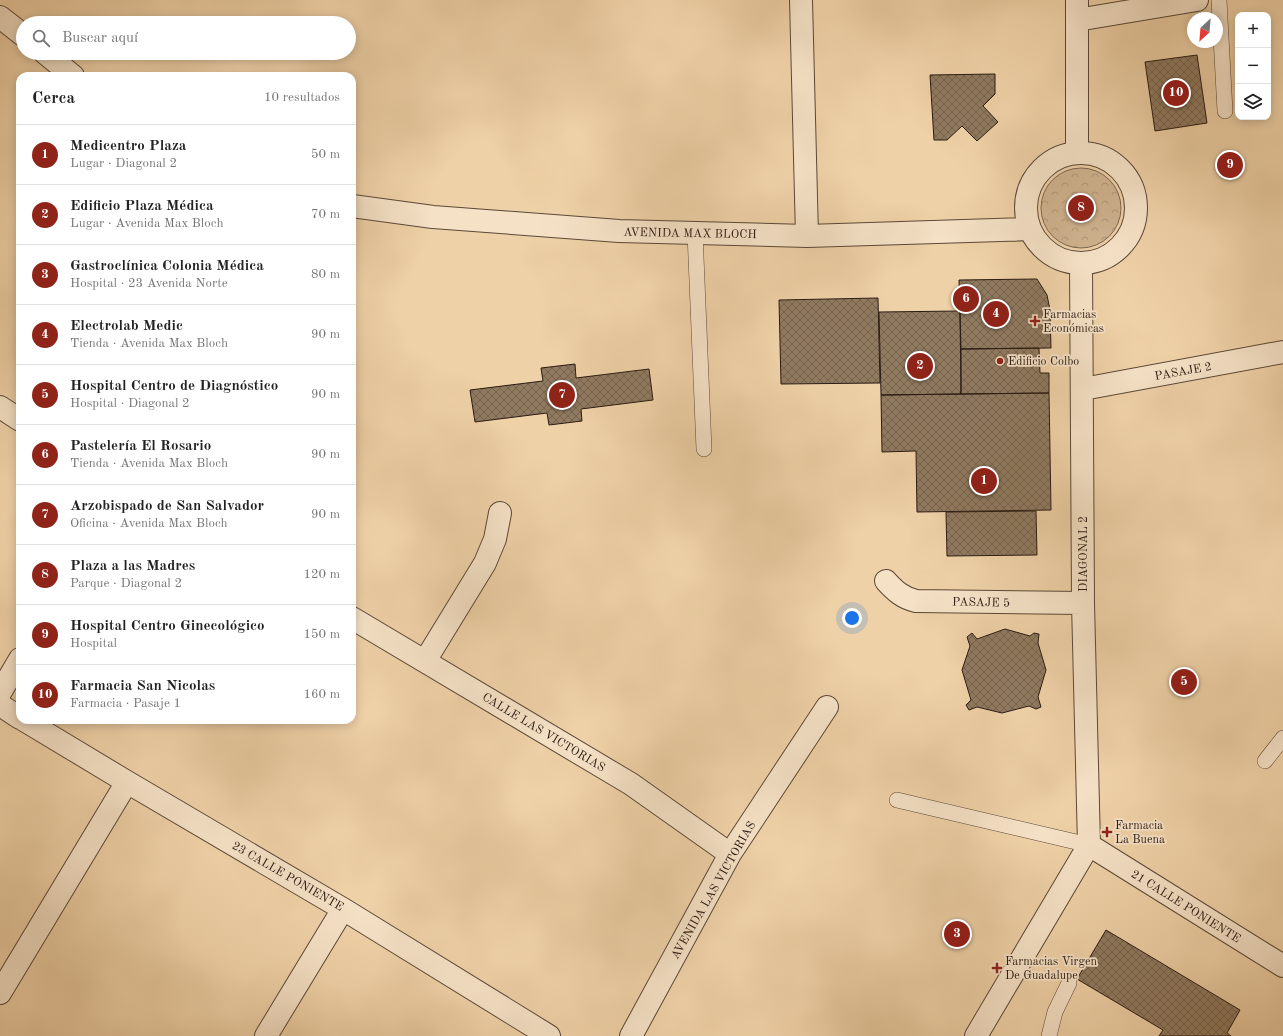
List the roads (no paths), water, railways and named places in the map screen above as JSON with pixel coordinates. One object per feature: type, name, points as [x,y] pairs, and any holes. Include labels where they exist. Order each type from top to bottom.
[{"type":"street","points":[[801,0],[807,236]]},
{"type":"street","points":[[1077,153],[1077,10],[1197,0]]},
{"type":"street","points":[[0,17],[16,30]]},
{"type":"street","points":[[54,60],[68,72]]},
{"type":"street","points":[[1077,153],[1095,155],[1112,163],[1119,169],[1130,184],[1136,202],[1136,211],[1132,229],[1122,244],[1108,256],[1090,262],[1081,263],[1063,260],[1050,253],[1040,244],[1030,229],[1027,220],[1026,201],[1032,183],[1043,168],[1050,162],[1063,156],[1077,153]]},
{"type":"street","name":"AVENIDA MAX BLOCH","points":[[356,207],[433,217],[619,231],[807,236],[1030,229]]},
{"type":"street","name":"DIAGONAL 2","points":[[1081,263],[1083,389],[1083,603],[1089,845]]},
{"type":"street","name":"PASAJE 2","points":[[1083,389],[1283,352]]},
{"type":"street","points":[[0,407],[16,417]]},
{"type":"street","points":[[425,661],[485,563],[495,539],[500,513]]},
{"type":"street","name":"PASAJE 5","points":[[886,580],[895,591],[916,601],[1083,603]]},
{"type":"street","name":"CALLE LAS VICTORIAS","points":[[356,620],[630,784],[730,854]]},
{"type":"street","points":[[0,693],[16,666]]},
{"type":"street","points":[[0,706],[16,716]]},
{"type":"street","name":"AVENIDA LAS VICTORIAS","points":[[631,1036],[730,854],[827,707]]},
{"type":"street","name":"23 CALLE PONIENTE","points":[[31,724],[343,909],[540,1034]]},
{"type":"street","points":[[0,993],[127,782]]},
{"type":"street","points":[[976,1036],[1089,845]]},
{"type":"street","name":"21 CALLE PONIENTE","points":[[1089,845],[1283,966]]},
{"type":"street","points":[[266,1036],[343,909]]},
{"type":"lane","points":[[1219,0],[1225,111]]},
{"type":"lane","points":[[695,233],[704,449]]},
{"type":"lane","points":[[1265,761],[1283,738]]},
{"type":"lane","points":[[897,800],[1089,845]]},
{"type":"lane","points":[[1049,1036],[1055,1012],[1069,983]]},
{"type":"place","name":"Farmacia San Nicolas","points":[[1176,93]]},
{"type":"place","name":"Hospital Centro Ginecológico","points":[[1230,165]]},
{"type":"place","name":"Plaza a las Madres","points":[[1081,208]]},
{"type":"place","name":"Pastelería El Rosario","points":[[966,299]]},
{"type":"place","name":"Electrolab Medic","points":[[996,314]]},
{"type":"place","name":"Farmacias Económicas","points":[[1035,321]]},
{"type":"place","name":"Edificio Colbo","points":[[1000,361]]},
{"type":"place","name":"Edificio Plaza Médica","points":[[920,366]]},
{"type":"place","name":"Arzobispado de San Salvador","points":[[562,395]]},
{"type":"place","name":"Medicentro Plaza","points":[[984,481]]},
{"type":"place","name":"Hospital Centro de Diagnóstico","points":[[1184,682]]},
{"type":"place","name":"Farmacia La Buena","points":[[1107,832]]},
{"type":"place","name":"Gastroclínica Colonia Médica","points":[[957,934]]},
{"type":"place","name":"Farmacias Virgen De Guadalupe","points":[[997,968]]}]
